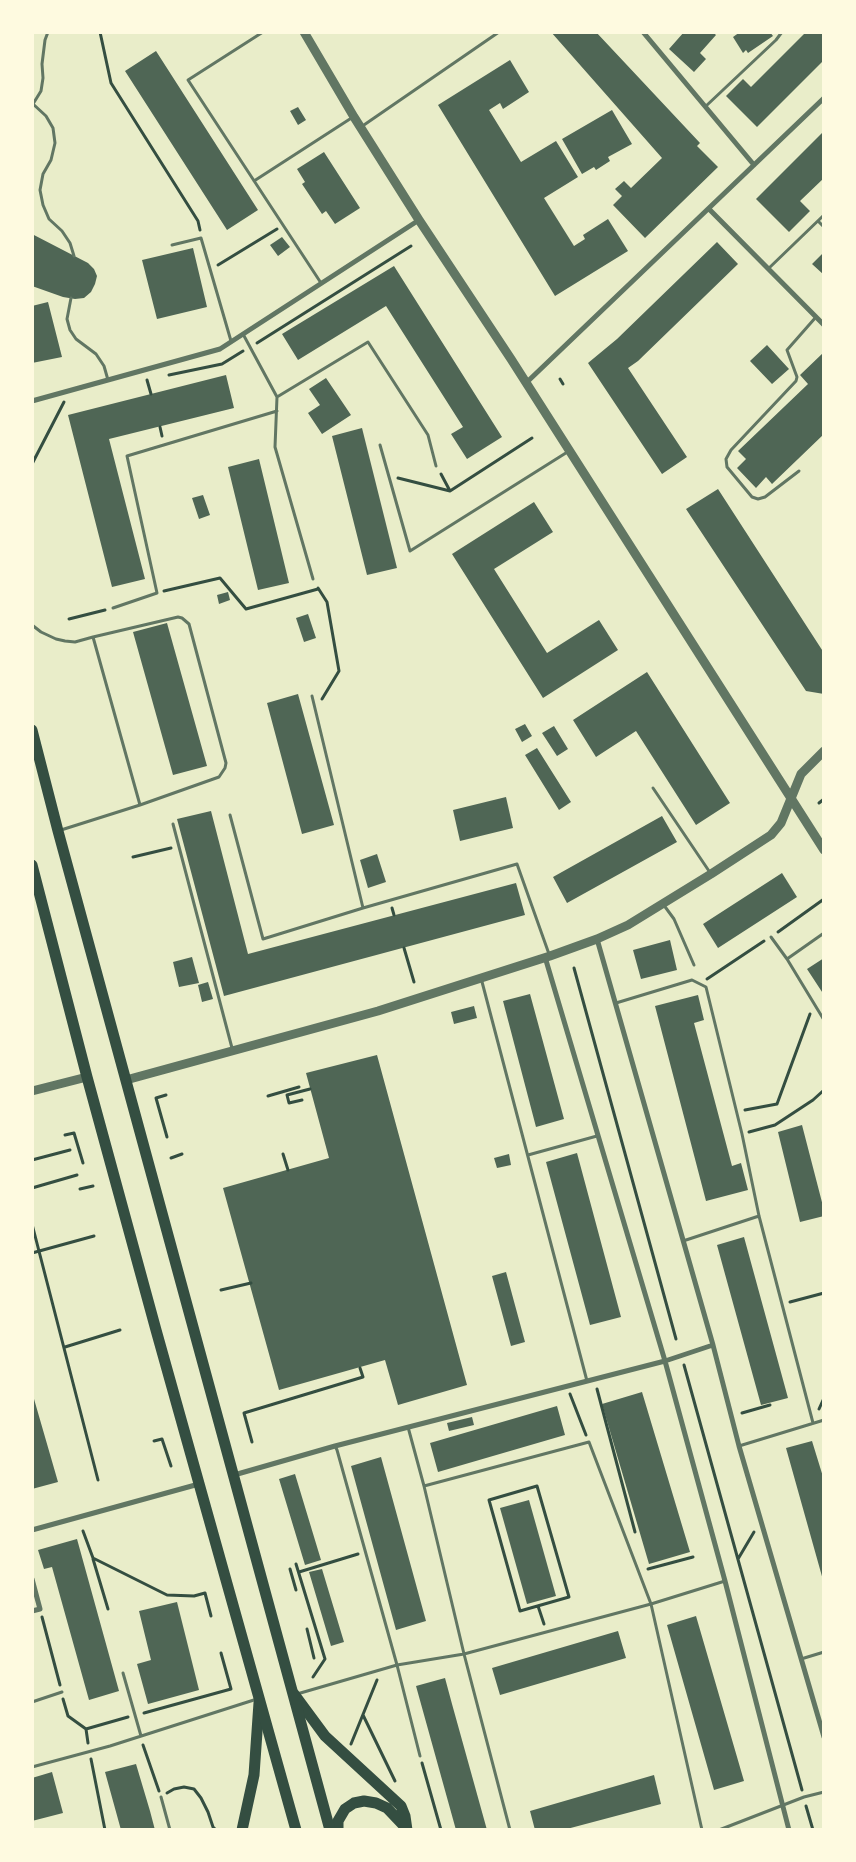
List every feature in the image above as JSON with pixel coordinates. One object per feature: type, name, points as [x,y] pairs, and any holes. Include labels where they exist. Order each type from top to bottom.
[{"type":"main road","points":[[32,730],[330,1830]]},
{"type":"main road","points":[[32,865],[87,1077],[296,1830]]},
{"type":"main road","points":[[294,1694],[325,1736],[401,1806],[407,1830]]},
{"type":"main road","points":[[242,1830],[254,1775],[259,1698]]},
{"type":"main road","points":[[338,1830],[338,1821],[345,1809],[354,1803],[364,1801],[376,1803],[387,1808],[407,1830]]},
{"type":"street","points":[[304,32],[418,220],[526,383],[824,850]]},
{"type":"street","points":[[643,32],[754,164]]},
{"type":"street","points":[[526,383],[824,98]]},
{"type":"street","points":[[708,209],[824,325]]},
{"type":"street","points":[[32,401],[220,350],[418,220]]},
{"type":"street","points":[[126,1080],[378,1011],[547,957],[628,926],[771,835],[781,824],[801,774],[824,751]]},
{"type":"street","points":[[597,939],[682,1242],[713,1345],[738,1446],[824,1737]]},
{"type":"street","points":[[547,957],[664,1361],[725,1581],[789,1830]]},
{"type":"street","points":[[32,1091],[87,1077]]},
{"type":"street","points":[[234,1475],[335,1446],[664,1361],[713,1345]]},
{"type":"street","points":[[32,1530],[200,1484]]},
{"type":"street","points":[[32,1578],[40,1609],[32,1611]]},
{"type":"lane","points":[[48,32],[42,64],[43,78],[41,91],[33,104],[46,116],[53,128],[55,143],[40,190],[43,206],[49,219],[66,237],[74,256]]},
{"type":"lane","points":[[263,32],[188,80],[322,283]]},
{"type":"lane","points":[[360,127],[500,32]]},
{"type":"lane","points":[[706,106],[776,40],[782,32]]},
{"type":"lane","points":[[254,181],[354,117]]},
{"type":"lane","points":[[768,269],[824,216]]},
{"type":"lane","points":[[818,221],[824,227]]},
{"type":"lane","points":[[172,245],[201,238],[232,342]]},
{"type":"lane","points":[[71,298],[67,318],[70,330],[76,339],[96,354],[104,366],[108,380]]},
{"type":"lane","points":[[799,471],[765,497],[758,499],[752,497],[727,467],[726,458],[731,450],[796,381],[797,377],[787,350],[816,317]]},
{"type":"lane","points":[[243,334],[277,397],[275,447],[313,579]]},
{"type":"lane","points":[[277,397],[368,342],[428,435],[436,466]]},
{"type":"lane","points":[[113,608],[156,593],[127,456],[277,410]]},
{"type":"lane","points":[[380,445],[410,550],[569,451]]},
{"type":"lane","points":[[32,625],[41,632],[56,639],[75,642],[178,617],[182,618],[189,624],[226,763],[219,777],[58,831]]},
{"type":"lane","points":[[92,637],[140,804]]},
{"type":"lane","points":[[312,696],[363,908]]},
{"type":"lane","points":[[653,788],[711,874]]},
{"type":"lane","points":[[230,815],[263,939],[517,864],[547,957]]},
{"type":"lane","points":[[173,824],[233,1051]]},
{"type":"lane","points":[[663,904],[674,919],[694,966]]},
{"type":"lane","points":[[787,958],[824,933]]},
{"type":"lane","points":[[771,937],[787,958],[824,1020]]},
{"type":"lane","points":[[481,978],[587,1381]]},
{"type":"lane","points":[[616,1003],[692,980],[706,987],[742,1134],[759,1216],[813,1424]]},
{"type":"lane","points":[[528,1155],[598,1136]]},
{"type":"lane","points":[[682,1242],[759,1216]]},
{"type":"lane","points":[[738,1446],[824,1420]]},
{"type":"lane","points":[[408,1428],[510,1830]]},
{"type":"lane","points":[[424,1486],[589,1442],[651,1604],[702,1830]]},
{"type":"lane","points":[[335,1446],[397,1665],[420,1756]]},
{"type":"lane","points":[[294,1694],[397,1665],[464,1654],[651,1604],[725,1581]]},
{"type":"lane","points":[[801,1659],[824,1652]]},
{"type":"lane","points":[[123,1673],[141,1736]]},
{"type":"lane","points":[[32,1702],[62,1692]]},
{"type":"lane","points":[[32,1767],[89,1752],[259,1698]]},
{"type":"lane","points":[[719,1830],[804,1797],[824,1792]]},
{"type":"lane","points":[[162,1797],[170,1830]]},
{"type":"path","points":[[100,32],[111,83],[198,222]]},
{"type":"path","points":[[210,269],[284,225]]},
{"type":"path","points":[[560,379],[563,384]]},
{"type":"path","points":[[148,380],[151,394]]},
{"type":"path","points":[[32,464],[70,391]]},
{"type":"path","points":[[388,475],[450,491],[532,438]]},
{"type":"path","points":[[436,466],[450,491]]},
{"type":"path","points":[[156,593],[220,578],[246,608],[318,589]]},
{"type":"path","points":[[313,579],[327,602],[339,671],[315,710]]},
{"type":"path","points":[[69,619],[113,608]]},
{"type":"path","points":[[820,803],[824,799]]},
{"type":"path","points":[[133,857],[179,847]]},
{"type":"path","points":[[771,937],[824,900]]},
{"type":"path","points":[[715,974],[764,942]]},
{"type":"path","points":[[404,948],[414,982]]},
{"type":"path","points":[[574,968],[676,1339]]},
{"type":"path","points":[[753,1107],[777,1104],[814,1004]]},
{"type":"path","points":[[268,1096],[299,1087]]},
{"type":"path","points":[[302,1100],[289,1103],[287,1095],[310,1089]]},
{"type":"path","points":[[754,1131],[775,1125],[813,1100],[824,1090]]},
{"type":"path","points":[[166,1096],[156,1098],[167,1137]]},
{"type":"path","points":[[66,1135],[74,1133],[83,1163]]},
{"type":"path","points":[[32,1160],[70,1150]]},
{"type":"path","points":[[171,1158],[182,1154]]},
{"type":"path","points":[[283,1154],[288,1170]]},
{"type":"path","points":[[32,1188],[76,1175]]},
{"type":"path","points":[[80,1189],[93,1186]]},
{"type":"path","points":[[33,1227],[98,1480]]},
{"type":"path","points":[[32,1253],[94,1236]]},
{"type":"path","points":[[221,1290],[251,1283]]},
{"type":"path","points":[[791,1302],[824,1293]]},
{"type":"path","points":[[65,1347],[120,1330]]},
{"type":"path","points":[[683,1363],[812,1830]]},
{"type":"path","points":[[252,1442],[244,1413],[363,1377],[360,1368]]},
{"type":"path","points":[[594,1379],[636,1533]]},
{"type":"path","points":[[567,1386],[589,1442]]},
{"type":"path","points":[[742,1413],[770,1405]]},
{"type":"path","points":[[154,1440],[162,1438],[171,1466]]},
{"type":"path","points":[[537,1486],[569,1597],[538,1606],[520,1611],[489,1500],[537,1486]]},
{"type":"path","points":[[738,1560],[760,1521]]},
{"type":"path","points":[[83,1531],[108,1609]]},
{"type":"path","points":[[299,1572],[365,1552]]},
{"type":"path","points":[[645,1570],[693,1557]]},
{"type":"path","points":[[93,1558],[167,1595],[194,1596],[205,1593],[211,1616]]},
{"type":"path","points":[[296,1564],[325,1658],[313,1677]]},
{"type":"path","points":[[290,1568],[296,1590]]},
{"type":"path","points":[[538,1606],[540,1612]]},
{"type":"path","points":[[40,1609],[68,1716],[86,1729],[89,1752],[106,1830]]},
{"type":"path","points":[[307,1629],[314,1658]]},
{"type":"path","points":[[86,1729],[231,1689],[221,1653]]},
{"type":"path","points":[[351,1744],[382,1669]]},
{"type":"path","points":[[363,1714],[397,1785]]},
{"type":"path","points":[[142,1742],[162,1797],[174,1788],[194,1789],[201,1798],[216,1830]]},
{"type":"path","points":[[420,1756],[441,1830]]},
{"type":"building","points":[[551,32],[596,32],[700,143],[697,146],[718,167],[645,238],[613,205],[622,196],[615,189],[624,181],[631,188],[662,158]]},
{"type":"building","points":[[684,32],[713,32],[716,35],[700,53],[706,59],[694,72],[669,49]]},
{"type":"building","points":[[740,32],[770,32],[773,36],[748,53],[746,50],[743,53],[733,37]]},
{"type":"building","points":[[806,32],[824,32],[824,60],[757,127],[726,96],[743,79],[751,87]]},
{"type":"building","points":[[156,51],[258,210],[227,230],[125,71]]},
{"type":"building","points":[[510,60],[529,92],[503,109],[500,103],[489,110],[521,162],[556,141],[578,177],[544,198],[574,246],[585,239],[583,235],[608,219],[628,251],[555,296],[438,105]]},
{"type":"building","points":[[298,107],[306,120],[298,125],[290,111]]},
{"type":"building","points":[[612,110],[632,144],[608,157],[610,161],[596,170],[594,167],[582,174],[562,139]]},
{"type":"building","points":[[824,131],[824,178],[800,201],[810,211],[789,232],[756,199]]},
{"type":"building","points":[[324,152],[360,208],[335,224],[326,211],[322,214],[302,184],[305,182],[297,169]]},
{"type":"building","points":[[32,234],[88,263],[94,269],[97,276],[91,292],[84,298],[75,299],[63,297],[32,286]]},
{"type":"building","points":[[282,237],[290,247],[278,256],[270,245]]},
{"type":"building","points":[[717,242],[738,264],[638,361],[628,368],[687,457],[662,474],[588,363],[617,339]]},
{"type":"building","points":[[193,248],[207,307],[157,319],[142,260]]},
{"type":"building","points":[[824,252],[824,275],[812,264]]},
{"type":"building","points":[[394,266],[502,437],[467,459],[451,434],[463,427],[386,306],[298,360],[282,334]]},
{"type":"building","points":[[48,302],[62,357],[32,363],[32,306]]},
{"type":"building","points":[[767,345],[789,369],[772,384],[750,361]]},
{"type":"building","points":[[824,352],[824,434],[772,484],[766,477],[756,488],[737,468],[746,459],[738,451],[808,384],[800,375]]},
{"type":"building","points":[[226,375],[234,408],[109,439],[145,579],[112,587],[68,415]]},
{"type":"building","points":[[326,378],[351,415],[322,434],[308,413],[320,405],[309,389]]},
{"type":"building","points":[[362,428],[397,568],[367,575],[332,436]]},
{"type":"building","points":[[259,459],[289,583],[258,590],[228,467]]},
{"type":"building","points":[[718,489],[824,653],[824,694],[806,691],[686,509]]},
{"type":"building","points":[[203,495],[210,515],[199,519],[192,498]]},
{"type":"building","points":[[534,502],[553,532],[494,569],[547,653],[599,620],[618,650],[543,698],[452,554]]},
{"type":"building","points":[[228,592],[230,600],[219,604],[217,595]]},
{"type":"building","points":[[308,614],[316,638],[304,642],[296,618]]},
{"type":"building","points":[[167,623],[207,766],[173,775],[133,632]]},
{"type":"building","points":[[647,672],[730,803],[696,825],[636,731],[596,757],[573,720]]},
{"type":"building","points":[[298,694],[334,825],[302,834],[267,703]]},
{"type":"building","points":[[525,724],[532,736],[522,742],[515,729]]},
{"type":"building","points":[[554,726],[568,749],[557,756],[542,733]]},
{"type":"building","points":[[537,748],[571,802],[559,810],[525,755]]},
{"type":"building","points":[[506,797],[513,828],[460,841],[453,810]]},
{"type":"building","points":[[211,811],[248,954],[516,883],[525,915],[224,996],[177,819]]},
{"type":"building","points":[[662,816],[677,842],[567,903],[553,877]]},
{"type":"building","points":[[377,854],[386,882],[368,888],[360,860]]},
{"type":"building","points":[[782,873],[797,897],[718,948],[703,924]]},
{"type":"building","points":[[670,940],[677,970],[641,979],[633,950]]},
{"type":"building","points":[[192,957],[199,983],[179,987],[173,962]]},
{"type":"building","points":[[824,958],[824,995],[807,969]]},
{"type":"building","points":[[208,982],[213,999],[202,1002],[198,985]]},
{"type":"building","points":[[530,994],[564,1119],[536,1127],[503,1001]]},
{"type":"building","points":[[698,995],[704,1020],[694,1023],[732,1166],[741,1163],[748,1190],[706,1201],[655,1006]]},
{"type":"building","points":[[474,1006],[477,1018],[454,1024],[451,1012]]},
{"type":"building","points":[[377,1055],[467,1385],[398,1405],[385,1360],[279,1390],[223,1188],[329,1158],[306,1073]]},
{"type":"building","points":[[802,1125],[824,1216],[800,1222],[778,1132]]},
{"type":"building","points":[[577,1153],[621,1317],[590,1325],[546,1162]]},
{"type":"building","points":[[509,1154],[511,1165],[497,1168],[494,1158]]},
{"type":"building","points":[[744,1237],[788,1398],[761,1405],[717,1245]]},
{"type":"building","points":[[506,1272],[525,1342],[511,1346],[492,1276]]},
{"type":"building","points":[[32,1392],[58,1482],[32,1489]]},
{"type":"building","points":[[642,1392],[690,1552],[649,1564],[602,1404]]},
{"type":"building","points":[[557,1406],[565,1435],[438,1472],[430,1443]]},
{"type":"building","points":[[472,1417],[474,1425],[449,1431],[447,1423]]},
{"type":"building","points":[[812,1441],[824,1480],[823,1580],[786,1448]]},
{"type":"building","points":[[381,1457],[426,1621],[396,1630],[351,1466]]},
{"type":"building","points":[[295,1474],[321,1560],[305,1565],[279,1479]]},
{"type":"building","points":[[529,1500],[556,1596],[527,1604],[500,1508]]},
{"type":"building","points":[[77,1539],[119,1691],[89,1700],[52,1567],[44,1569],[38,1550]]},
{"type":"building","points":[[322,1569],[344,1642],[331,1646],[309,1572]]},
{"type":"building","points":[[177,1602],[199,1690],[148,1704],[137,1664],[151,1660],[139,1611]]},
{"type":"building","points":[[696,1616],[744,1781],[714,1790],[667,1625]]},
{"type":"building","points":[[618,1631],[626,1658],[500,1695],[492,1668]]},
{"type":"building","points":[[445,1678],[487,1830],[456,1830],[416,1686]]},
{"type":"building","points":[[136,1764],[155,1830],[121,1830],[105,1772]]},
{"type":"building","points":[[52,1772],[63,1813],[32,1821],[32,1778]]},
{"type":"building","points":[[654,1775],[661,1804],[563,1830],[535,1830],[530,1811]]}]
